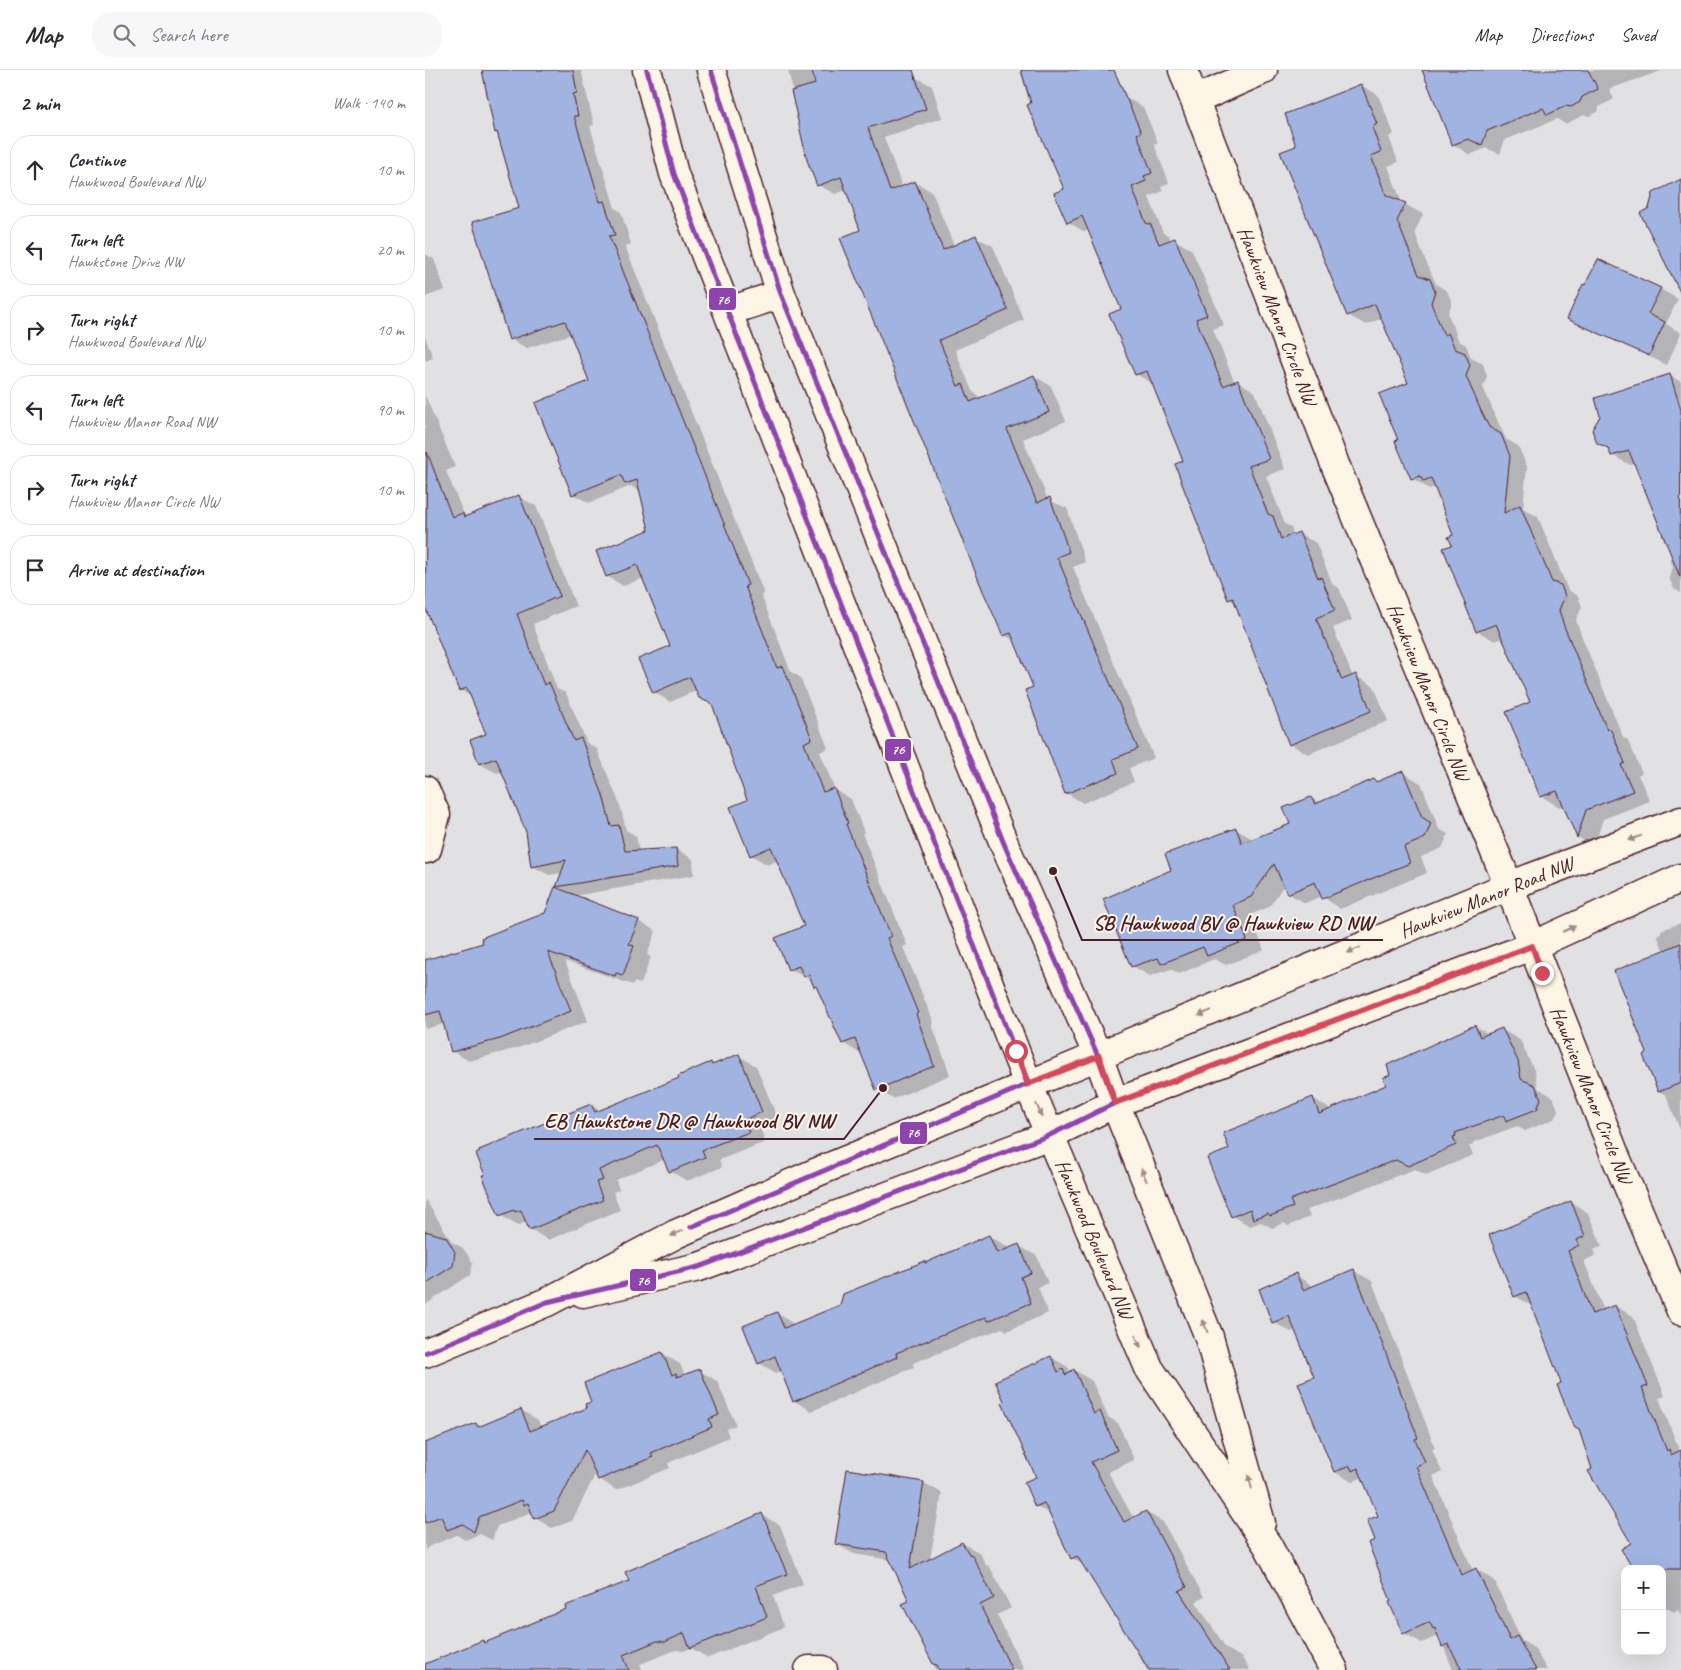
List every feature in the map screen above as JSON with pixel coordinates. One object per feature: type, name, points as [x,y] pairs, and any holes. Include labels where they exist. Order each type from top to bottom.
[{"type":"street","name":"Hawkwood Boulevard NW","points":[[647,70],[674,174],[729,311],[1028,1084],[1149,1368],[1268,1546],[1334,1670]]},
{"type":"street","name":"Hawkwood Boulevard NW","points":[[711,70],[781,294],[1005,846],[1099,1056],[1115,1103],[1209,1337],[1268,1546]]},
{"type":"street","name":"Hawkview Manor Circle NW","points":[[1183,70],[1336,467],[1509,886],[1617,1160],[1681,1311]]},
{"type":"street","points":[[1195,100],[1263,70]]},
{"type":"street","points":[[729,311],[781,294]]},
{"type":"street","points":[[425,790],[436,815],[427,849],[425,849]]},
{"type":"street","name":"Hawkview Manor Road NW","points":[[547,1302],[676,1234],[815,1173],[1509,886],[1681,821]]},
{"type":"street","points":[[425,1353],[547,1302],[699,1267],[1050,1135],[1115,1103],[1532,946],[1681,878]]},
{"type":"street","points":[[809,1670],[823,1670]]},
{"type":"building","points":[[482,70],[573,70],[577,93],[573,94],[578,116],[574,116],[600,202],[604,201],[615,235],[609,236],[735,551],[748,585],[745,586],[777,668],[783,666],[812,739],[804,743],[823,792],[834,788],[848,823],[846,824],[891,936],[887,938],[918,1013],[916,1014],[934,1066],[876,1090],[855,1039],[842,1044],[816,986],[814,987],[809,975],[804,977],[799,966],[788,970],[775,938],[804,926],[771,847],[750,856],[730,807],[747,800],[712,704],[699,698],[690,677],[653,693],[638,659],[670,646],[637,565],[606,577],[596,551],[649,530],[637,480],[625,484],[621,475],[572,495],[535,403],[589,381],[565,321],[509,340],[472,222],[519,208],[497,132],[495,133]]},
{"type":"building","points":[[812,70],[913,70],[926,109],[868,128],[890,191],[915,181],[943,250],[976,235],[1008,310],[939,340],[958,386],[963,384],[970,402],[1034,375],[1049,412],[1007,429],[1037,503],[1050,497],[1069,552],[1057,557],[1138,749],[1113,759],[1118,773],[1065,794],[1025,690],[1033,687],[1011,633],[1003,636],[983,591],[840,238],[860,230],[841,177],[817,186],[807,160],[791,91],[815,84]]},
{"type":"building","points":[[1021,70],[1114,70],[1141,132],[1137,134],[1152,173],[1144,176],[1146,181],[1132,187],[1146,223],[1151,225],[1159,244],[1175,238],[1207,315],[1196,319],[1223,386],[1238,380],[1269,459],[1249,466],[1268,514],[1273,516],[1281,539],[1299,532],[1318,578],[1321,577],[1335,610],[1316,618],[1342,680],[1356,674],[1371,711],[1289,745],[1233,598],[1228,600],[1184,489],[1175,464],[1183,461],[1147,371],[1135,375],[1109,314],[1121,309],[1082,216],[1067,223],[1054,193],[1064,189],[1027,105],[1031,103]]},
{"type":"building","points":[[1422,70],[1588,70],[1598,89],[1582,97],[1580,102],[1571,107],[1566,106],[1547,115],[1543,108],[1487,131],[1482,145],[1468,139],[1452,145]]},
{"type":"building","points":[[1361,84],[1377,124],[1372,127],[1381,152],[1371,156],[1386,195],[1406,203],[1397,221],[1419,275],[1430,279],[1435,291],[1431,303],[1444,335],[1448,333],[1455,349],[1465,353],[1470,365],[1466,376],[1481,411],[1489,427],[1501,434],[1510,456],[1504,513],[1520,505],[1552,582],[1561,585],[1565,596],[1559,610],[1564,626],[1607,730],[1610,728],[1625,763],[1621,765],[1633,791],[1586,810],[1577,838],[1557,791],[1540,797],[1506,712],[1530,702],[1496,624],[1476,632],[1443,548],[1452,545],[1448,537],[1453,535],[1431,478],[1423,481],[1420,476],[1411,479],[1395,441],[1398,440],[1379,394],[1408,383],[1375,304],[1347,316],[1280,152],[1296,146],[1285,114]]},
{"type":"building","points":[[1681,179],[1681,294],[1640,213],[1649,208],[1653,193]]},
{"type":"building","points":[[1598,259],[1661,288],[1648,314],[1665,322],[1649,356],[1567,319],[1583,284],[1585,285]]},
{"type":"building","points":[[1670,374],[1681,410],[1680,577],[1629,451],[1611,456],[1608,448],[1597,443],[1592,430],[1600,416],[1595,398]]},
{"type":"building","points":[[427,452],[452,517],[463,513],[464,517],[519,495],[560,596],[517,614],[544,685],[549,682],[574,741],[581,738],[603,795],[611,826],[619,825],[625,851],[676,848],[678,866],[556,887],[566,860],[531,867],[526,832],[496,758],[479,764],[470,740],[486,734],[467,688],[459,691],[425,607]]},
{"type":"building","points":[[1403,771],[1422,817],[1431,823],[1425,838],[1404,847],[1410,863],[1322,899],[1315,882],[1287,894],[1274,864],[1251,897],[1233,905],[1247,940],[1207,956],[1203,947],[1161,964],[1158,958],[1131,967],[1103,899],[1171,870],[1165,854],[1236,828],[1242,843],[1290,824],[1283,808],[1311,797],[1315,804],[1374,779],[1376,782]]},
{"type":"building","points":[[555,887],[639,920],[629,944],[634,946],[623,975],[616,973],[615,976],[548,952],[571,1011],[500,1039],[451,1052],[440,1011],[425,1015],[425,960],[483,943],[481,938],[545,913]]},
{"type":"building","points":[[1681,943],[1681,1083],[1658,1092],[1643,1055],[1647,1053],[1614,971]]},
{"type":"building","points":[[1475,1025],[1480,1037],[1502,1028],[1518,1061],[1521,1079],[1535,1085],[1541,1099],[1537,1109],[1506,1121],[1504,1115],[1455,1133],[1456,1136],[1453,1137],[1456,1145],[1408,1166],[1396,1160],[1290,1200],[1293,1207],[1270,1216],[1268,1213],[1253,1219],[1250,1209],[1231,1217],[1207,1158],[1229,1149],[1223,1133],[1313,1097],[1319,1114],[1386,1085],[1383,1078],[1390,1075],[1387,1065]]},
{"type":"building","points":[[739,1054],[762,1112],[744,1120],[749,1132],[702,1150],[705,1157],[669,1172],[657,1145],[599,1170],[603,1180],[596,1182],[603,1200],[529,1230],[521,1210],[515,1212],[514,1210],[499,1216],[482,1175],[485,1175],[476,1154],[480,1152],[479,1150],[591,1104],[595,1112],[679,1078],[678,1076],[711,1062],[712,1065]]},
{"type":"building","points":[[1571,1201],[1585,1236],[1577,1240],[1579,1245],[1568,1251],[1592,1314],[1615,1305],[1648,1386],[1642,1388],[1667,1451],[1669,1449],[1671,1455],[1681,1450],[1681,1569],[1666,1569],[1666,1565],[1631,1565],[1621,1549],[1631,1543],[1588,1471],[1592,1469],[1579,1430],[1575,1428],[1557,1385],[1561,1383],[1526,1292],[1514,1297],[1489,1235]]},
{"type":"building","points":[[425,1231],[446,1237],[455,1252],[453,1266],[425,1284]]},
{"type":"building","points":[[989,1235],[997,1253],[1019,1244],[1031,1273],[1021,1277],[1031,1303],[988,1321],[986,1317],[896,1353],[897,1357],[793,1402],[775,1356],[758,1364],[743,1326],[777,1312],[784,1328],[840,1305],[843,1294],[925,1261],[925,1263]]},
{"type":"building","points":[[1354,1269],[1418,1438],[1415,1439],[1425,1462],[1416,1466],[1462,1575],[1476,1568],[1510,1640],[1517,1636],[1536,1670],[1458,1670],[1461,1668],[1448,1644],[1442,1647],[1435,1628],[1433,1629],[1430,1622],[1403,1634],[1389,1602],[1391,1601],[1368,1543],[1375,1540],[1367,1520],[1378,1516],[1358,1468],[1352,1471],[1350,1466],[1334,1472],[1298,1383],[1314,1377],[1289,1316],[1272,1323],[1259,1289],[1296,1273],[1303,1290]]},
{"type":"building","points":[[662,1352],[672,1375],[676,1373],[677,1377],[700,1369],[719,1415],[709,1419],[712,1427],[651,1453],[653,1457],[598,1480],[585,1450],[554,1511],[534,1519],[528,1503],[524,1505],[522,1500],[479,1517],[474,1532],[463,1524],[447,1530],[441,1516],[425,1523],[425,1443],[476,1423],[478,1427],[521,1409],[530,1431],[587,1408],[585,1404],[591,1402],[584,1383]]},
{"type":"building","points":[[1051,1356],[1058,1372],[1063,1369],[1065,1375],[1074,1369],[1094,1414],[1100,1411],[1117,1450],[1091,1462],[1124,1522],[1146,1511],[1187,1587],[1179,1591],[1230,1670],[1149,1670],[1077,1556],[1071,1559],[1044,1503],[1035,1507],[1024,1482],[1036,1477],[1002,1403],[1004,1401],[995,1381]]},
{"type":"building","points":[[847,1469],[924,1482],[910,1569],[962,1542],[969,1554],[972,1555],[994,1598],[980,1605],[1012,1670],[939,1670],[937,1665],[933,1664],[902,1604],[909,1601],[886,1552],[835,1544]]},
{"type":"building","points":[[762,1513],[787,1574],[756,1586],[767,1617],[690,1648],[684,1633],[665,1642],[657,1641],[623,1655],[629,1670],[425,1670],[425,1664],[483,1640],[484,1643],[566,1609],[565,1606],[629,1581],[625,1572]]},
{"type":"transit line","name":"76","points":[[647,70],[674,174],[1028,1084],[691,1227]]},
{"type":"transit line","name":"76","points":[[425,1353],[547,1302],[699,1267],[1050,1135],[1115,1103],[1098,1056],[1005,846],[781,294],[711,70]]},
{"type":"place","name":"SB Hawkwood BV @ Hawkview RD NW","points":[[1053,871]]},
{"type":"place","name":"EB Hawkstone DR @ Hawkwood BV NW","points":[[883,1088]]},
{"type":"route","points":[[1016,1051],[1028,1084],[1099,1056],[1115,1103],[1532,946],[1542,973]]}]
